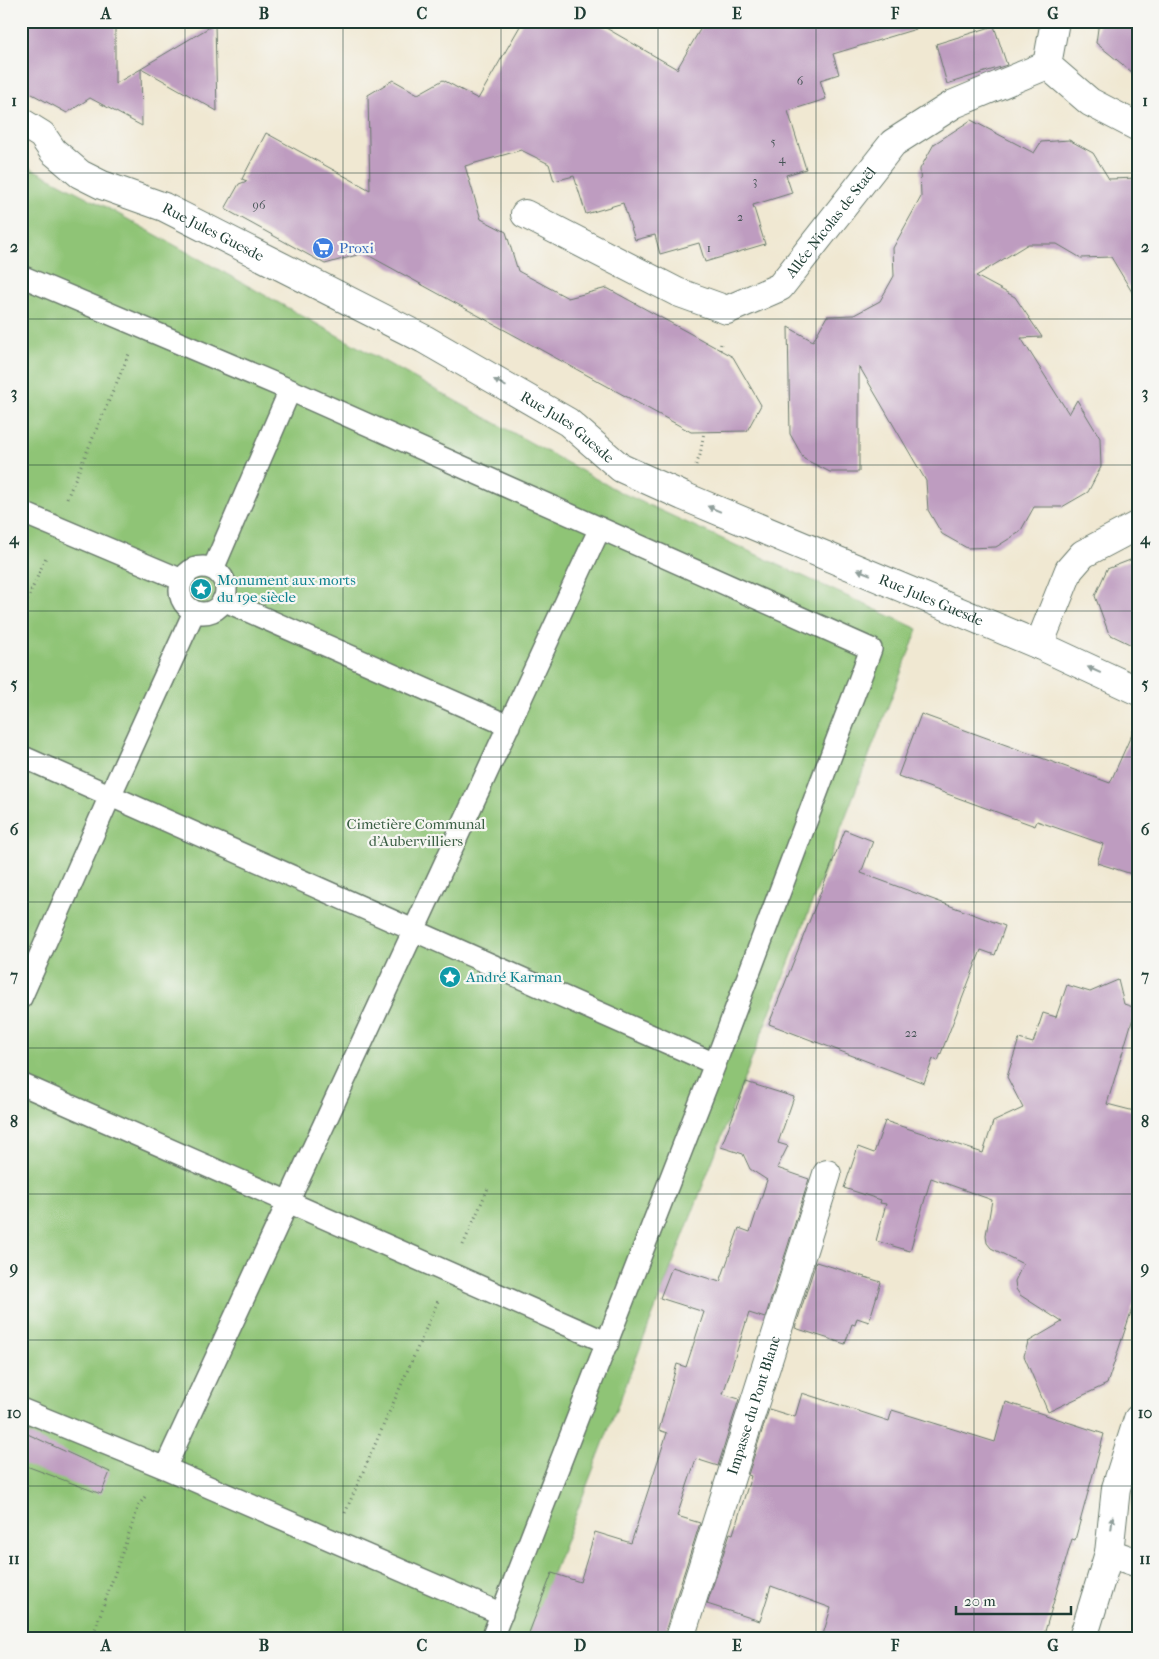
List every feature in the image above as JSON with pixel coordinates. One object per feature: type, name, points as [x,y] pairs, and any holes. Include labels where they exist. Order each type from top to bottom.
[{"type":"street","points":[[1055,21],[1047,65],[1090,102],[1138,127]]},
{"type":"street","name":"Allée Nicolas de Staël","points":[[524,214],[677,292],[727,310],[780,287],[893,142],[954,104],[1047,65]]},
{"type":"street","name":"Rue Jules Guesde","points":[[21,122],[42,135],[53,151],[85,177],[164,207],[424,339],[568,422],[621,468],[692,500],[1038,645],[1138,691]]},
{"type":"street","points":[[1038,645],[1068,570],[1082,554],[1138,525]]},
{"type":"street","name":"Impasse du Pont Blanc","points":[[680,1638],[828,1174]]},
{"type":"street","points":[[1083,1638],[1109,1553],[1116,1488],[1138,1418]]},
{"type":"street","points":[[1109,1553],[1138,1562]]},
{"type":"lane","points":[[25,286],[141,328],[290,390],[871,650],[608,1343],[492,1638]]},
{"type":"lane","points":[[213,569],[290,390]]},
{"type":"lane","points":[[21,512],[182,580]]},
{"type":"lane","points":[[165,1468],[600,528]]},
{"type":"lane","points":[[195,568],[213,569],[220,574],[224,582],[226,591],[224,600],[219,607],[211,612],[194,612],[188,608],[180,595],[182,580],[187,573],[195,568]]},
{"type":"lane","points":[[224,600],[509,726]]},
{"type":"lane","points":[[21,998],[194,612]]},
{"type":"lane","points":[[21,756],[715,1064]]},
{"type":"lane","points":[[21,1084],[608,1343]]},
{"type":"lane","points":[[21,1409],[165,1468],[502,1614]]},
{"type":"path","points":[[21,614],[54,539],[54,526],[141,328]]},
{"type":"path","points":[[332,1541],[489,1186]]},
{"type":"path","points":[[92,1638],[139,1505],[165,1468]]},
{"type":"green space","name":"Cimetière Communal d'Aubervilliers","points":[[21,163],[104,206],[618,491],[918,629],[528,1638],[21,1638]]},
{"type":"building","points":[[21,21],[115,21],[115,84],[141,69],[142,126],[90,98],[67,113],[21,88]]},
{"type":"building","points":[[523,21],[594,21],[677,69],[705,21],[914,21],[916,29],[833,54],[839,74],[820,80],[826,99],[788,111],[806,169],[786,175],[792,193],[753,205],[765,244],[705,262],[699,243],[660,254],[655,235],[635,240],[623,203],[586,214],[574,176],[554,181],[549,164],[521,150],[465,166],[481,219],[506,232],[518,271],[568,298],[607,288],[733,357],[761,405],[747,431],[691,432],[364,253],[325,264],[225,209],[239,184],[247,181],[242,179],[266,133],[370,190],[368,95],[393,80],[418,94],[443,80],[478,99]]},
{"type":"building","points":[[1099,21],[1138,21],[1138,77],[1096,43]]},
{"type":"building","points":[[215,24],[217,111],[141,68]]},
{"type":"building","points":[[994,26],[1007,65],[947,84],[936,44]]},
{"type":"building","points":[[971,120],[1034,153],[1041,142],[1069,140],[1093,153],[1109,179],[1138,178],[1138,302],[1111,257],[1081,258],[1057,244],[1028,244],[976,276],[1015,297],[1042,337],[1021,338],[1069,414],[1077,400],[1100,438],[1101,467],[1088,492],[1062,507],[1034,507],[1020,532],[996,547],[967,548],[942,534],[928,510],[926,481],[859,366],[859,472],[830,472],[804,459],[790,434],[788,327],[813,341],[827,316],[854,315],[880,301],[894,276],[893,248],[921,197],[920,169],[934,144]]},
{"type":"building","points":[[1138,557],[1138,648],[1109,634],[1095,596],[1107,569]]},
{"type":"building","points":[[921,714],[1110,783],[1138,720],[1138,876],[1097,863],[1103,844],[1037,821],[1035,826],[898,776]]},
{"type":"building","points":[[845,830],[873,841],[861,873],[1005,926],[995,955],[981,950],[938,1061],[933,1059],[924,1083],[769,1024]]},
{"type":"building","points":[[1118,980],[1124,1004],[1136,1008],[1107,1104],[1138,1112],[1138,1291],[1107,1384],[1048,1412],[1024,1356],[1028,1342],[1062,1322],[1020,1295],[1016,1289],[1015,1281],[1023,1264],[991,1248],[987,1243],[986,1235],[992,1200],[931,1178],[910,1251],[876,1241],[886,1204],[880,1203],[881,1200],[844,1188],[858,1147],[874,1153],[885,1121],[983,1153],[993,1122],[1023,1108],[1007,1077],[1019,1039],[1033,1043],[1043,1013],[1056,1017],[1067,985],[1090,992]]},
{"type":"building","points":[[746,1082],[794,1097],[778,1143],[788,1146],[777,1168],[809,1179],[765,1318],[749,1313],[723,1394],[739,1399],[718,1466],[696,1459],[677,1516],[700,1523],[663,1638],[527,1638],[552,1573],[580,1582],[595,1532],[631,1543],[667,1433],[659,1430],[677,1364],[686,1367],[704,1312],[660,1298],[672,1267],[720,1282],[739,1228],[750,1232],[767,1180],[750,1169],[743,1154],[721,1147]]},
{"type":"building","points":[[816,1262],[881,1282],[869,1322],[857,1318],[855,1325],[852,1324],[845,1344],[795,1328]]},
{"type":"building","points":[[802,1393],[889,1421],[892,1410],[995,1442],[1006,1402],[1104,1434],[1075,1540],[1072,1539],[1043,1638],[822,1638],[831,1608],[771,1586],[760,1621],[707,1604],[730,1533],[733,1534],[751,1476],[748,1475],[769,1409],[795,1417]]},
{"type":"building","points":[[21,1431],[110,1472],[101,1494],[21,1464]]},
{"type":"place","name":"Proxi","points":[[323,248]]},
{"type":"place","name":"Monument aux morts du 19e siècle","points":[[201,589]]},
{"type":"place","name":"André Karman","points":[[450,977]]}]
